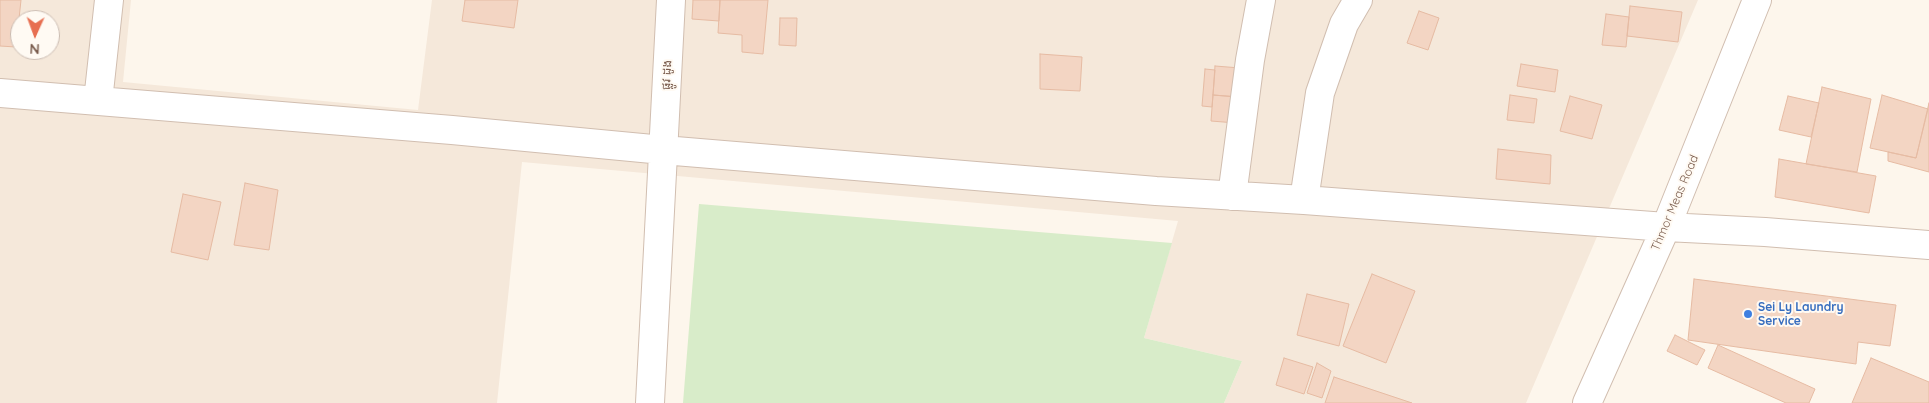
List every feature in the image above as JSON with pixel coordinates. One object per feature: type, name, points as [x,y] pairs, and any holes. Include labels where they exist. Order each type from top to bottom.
[{"type":"street","points":[[98,101],[109,0]]},
{"type":"street","name":"ផ្លូវ ដូង","points":[[650,403],[671,0]]},
{"type":"street","points":[[1232,196],[1250,60],[1262,0]]},
{"type":"street","points":[[1304,200],[1320,93],[1344,24],[1358,0]]},
{"type":"street","name":"Thmor Meas Road","points":[[1587,403],[1666,227],[1758,0]]},
{"type":"street","points":[[0,93],[452,130],[663,150],[1232,196],[1666,227],[1765,232],[1929,246]]},
{"type":"shaded area","points":[[0,0],[131,0],[123,82],[418,110],[432,0],[1698,0],[1526,403],[1224,403],[1242,361],[1144,338],[1178,221],[522,162],[497,403],[0,403]]},
{"type":"green space","points":[[699,204],[1172,243],[1144,338],[1242,361],[1224,403],[683,403]]},
{"type":"building","points":[[0,0],[21,0],[20,10],[10,10],[10,47],[0,46]]},
{"type":"building","points":[[465,0],[518,0],[514,28],[462,21]]},
{"type":"building","points":[[693,0],[720,0],[719,21],[692,19]]},
{"type":"building","points":[[720,0],[768,0],[763,54],[742,52],[742,35],[718,33]]},
{"type":"building","points":[[1630,6],[1682,12],[1678,42],[1627,36]]},
{"type":"building","points":[[1419,11],[1439,18],[1428,50],[1407,43]]},
{"type":"building","points":[[1606,14],[1629,17],[1626,47],[1602,45]]},
{"type":"building","points":[[780,18],[797,18],[796,46],[779,45]]},
{"type":"building","points":[[1040,54],[1082,57],[1080,91],[1040,89]]},
{"type":"building","points":[[1521,64],[1558,70],[1555,92],[1517,86]]},
{"type":"building","points":[[1215,66],[1240,68],[1238,97],[1213,95]]},
{"type":"building","points":[[1205,69],[1215,70],[1212,107],[1202,106]]},
{"type":"building","points":[[1822,87],[1871,99],[1857,172],[1806,164]]},
{"type":"building","points":[[1213,95],[1238,97],[1236,123],[1211,121]]},
{"type":"building","points":[[1510,95],[1537,99],[1534,123],[1507,120]]},
{"type":"building","points":[[1882,95],[1928,109],[1916,158],[1870,148]]},
{"type":"building","points":[[1570,96],[1602,105],[1592,139],[1560,131]]},
{"type":"building","points":[[1788,96],[1819,103],[1811,137],[1779,130]]},
{"type":"building","points":[[1929,103],[1929,172],[1888,161],[1888,152],[1916,158]]},
{"type":"building","points":[[1498,149],[1551,155],[1550,184],[1496,179]]},
{"type":"building","points":[[1779,159],[1876,176],[1869,213],[1775,197]]},
{"type":"building","points":[[245,183],[278,190],[269,250],[234,245]]},
{"type":"building","points":[[183,194],[221,202],[208,260],[171,252]]},
{"type":"building","points":[[1372,274],[1415,291],[1386,363],[1343,346]]},
{"type":"building","points":[[1694,279],[1896,305],[1890,346],[1858,342],[1856,364],[1688,340]]},
{"type":"building","points":[[1307,294],[1349,304],[1339,346],[1297,335]]},
{"type":"building","points":[[1675,335],[1705,350],[1697,365],[1667,351]]},
{"type":"building","points":[[1718,345],[1815,389],[1809,403],[1786,403],[1708,368]]},
{"type":"building","points":[[1284,358],[1313,367],[1304,394],[1276,385]]},
{"type":"building","points":[[1871,358],[1929,382],[1929,403],[1852,403]]},
{"type":"building","points":[[1317,363],[1331,371],[1322,398],[1307,393]]},
{"type":"building","points":[[1334,377],[1412,403],[1325,403]]},
{"type":"place","name":"Sei Ly Laundry Service","points":[[1748,314]]}]
